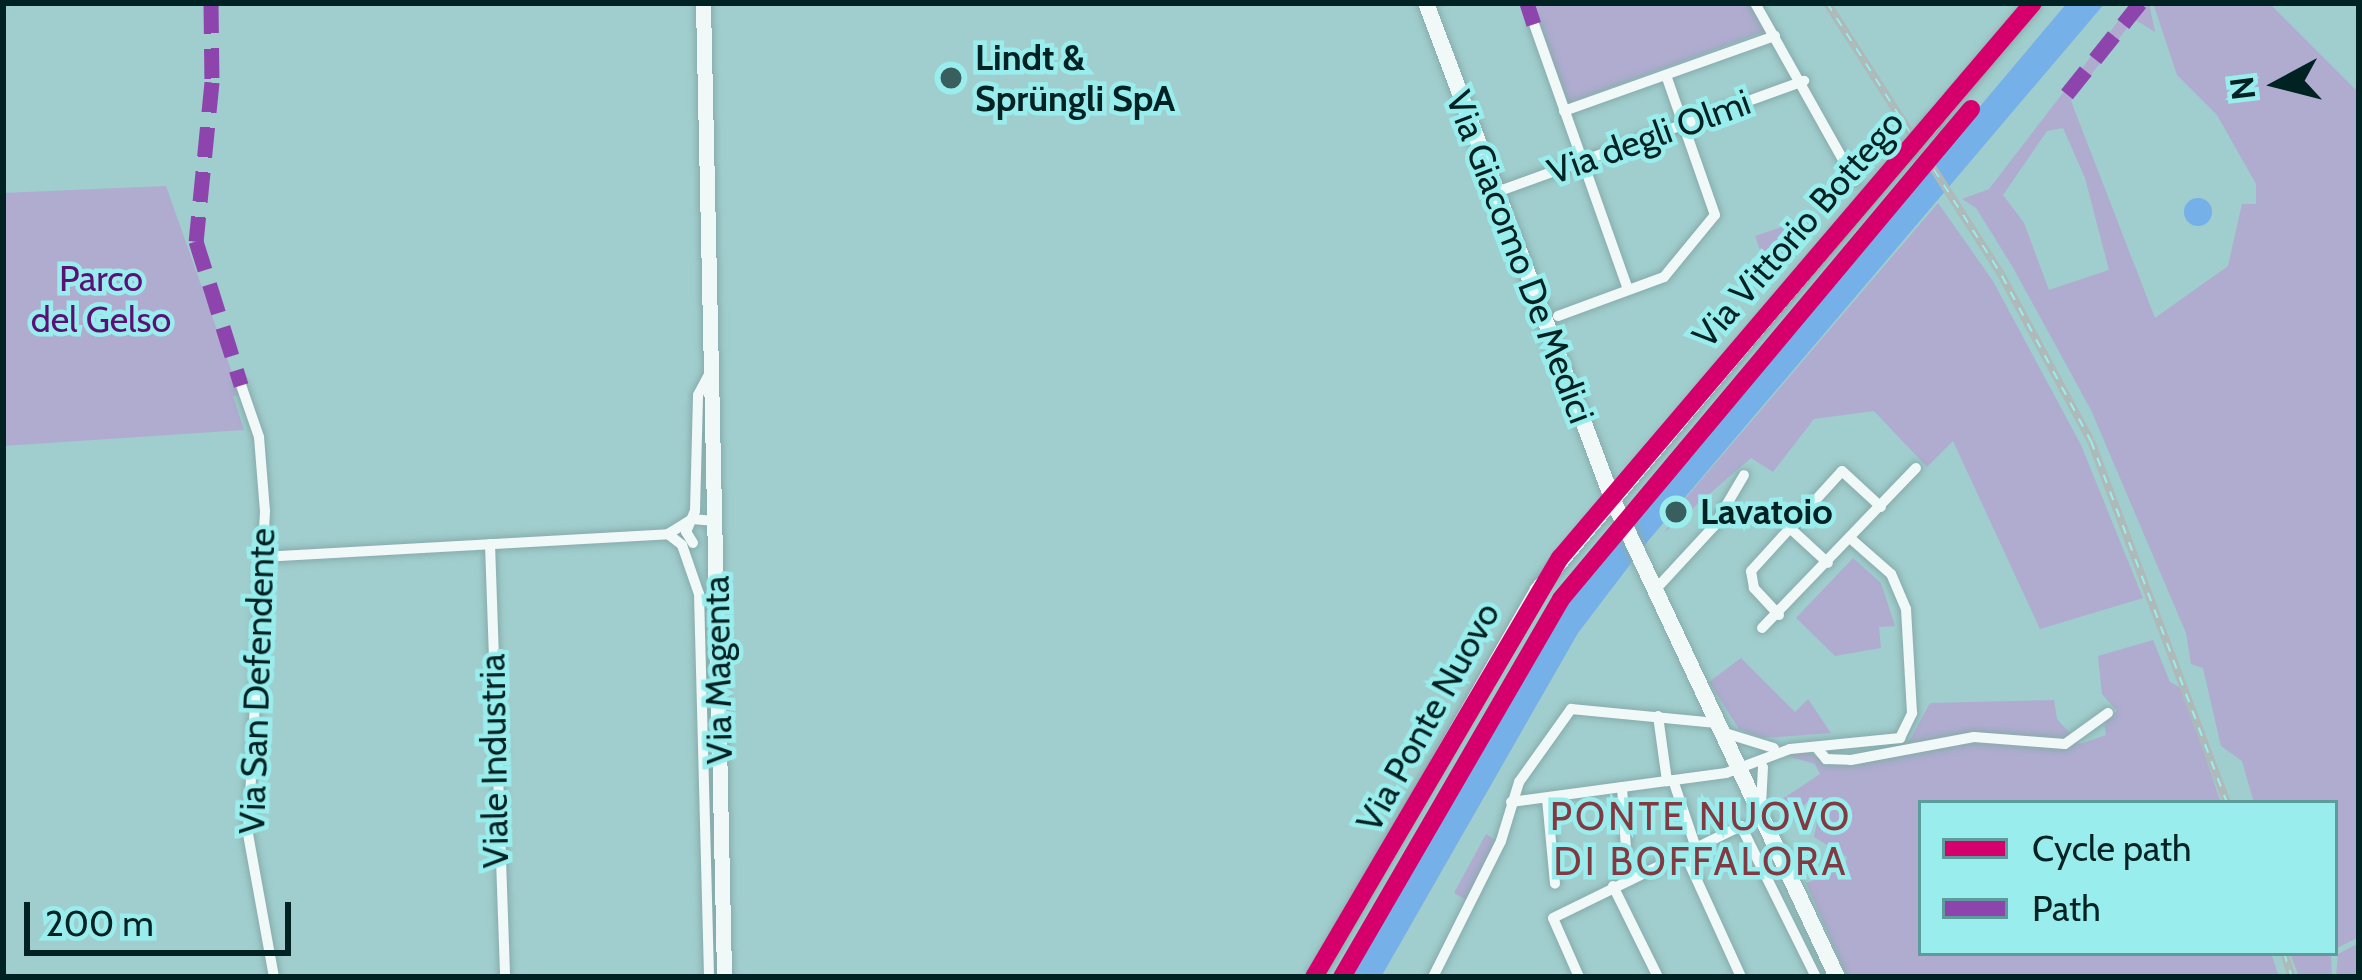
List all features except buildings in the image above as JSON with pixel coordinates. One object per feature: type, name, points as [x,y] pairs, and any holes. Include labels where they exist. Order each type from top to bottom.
[{"type":"main road","name":"Via Giacomo De Medici","points":[[1426,3],[1548,340],[1615,504],[1767,831],[1797,914],[1837,977]]},
{"type":"street","name":"Via Magenta","points":[[703,3],[715,364],[724,977]]},
{"type":"street","points":[[1755,3],[1804,81],[1855,181]]},
{"type":"street","name":"Via Vittorio Bottego","points":[[1615,504],[1932,123],[2017,10],[2033,3]]},
{"type":"street","points":[[1534,24],[1628,289]]},
{"type":"street","name":"Via degli Olmi","points":[[1564,111],[1775,36]]},
{"type":"street","points":[[1558,316],[1664,277],[1715,215],[1666,74]]},
{"type":"street","name":"Via degli Olmi","points":[[1494,193],[1804,81]]},
{"type":"street","points":[[1536,307],[1548,305],[1558,316],[1557,335],[1548,340]]},
{"type":"street","name":"Via Magenta","points":[[709,977],[699,594],[686,532],[692,519],[698,395],[715,364]]},
{"type":"street","name":"Via San Defendente","points":[[241,385],[259,437],[262,557],[248,834],[274,977]]},
{"type":"street","points":[[1762,628],[1916,468]]},
{"type":"street","points":[[1779,615],[1750,575],[1842,472],[1880,507]]},
{"type":"street","points":[[1655,591],[1714,526],[1744,475]]},
{"type":"street","name":"Via Ponte Nuovo","points":[[1314,977],[1537,589],[1615,504]]},
{"type":"street","points":[[262,557],[668,534],[692,519],[715,530]]},
{"type":"street","points":[[1791,529],[1828,562]]},
{"type":"street","points":[[668,534],[688,544],[715,530]]},
{"type":"street","points":[[1433,977],[1501,841],[1511,802],[1570,709],[1716,724],[1742,744],[1790,749],[1888,743],[1906,732],[1912,713],[1901,590],[1851,538]]},
{"type":"street","name":"Viale Industria","points":[[490,544],[506,977]]},
{"type":"street","points":[[1816,747],[1826,759],[1851,760],[1974,737],[2065,744],[2108,713]]},
{"type":"street","points":[[1658,716],[1690,851],[1741,977]]},
{"type":"street","points":[[1737,767],[1762,767],[1790,749]]},
{"type":"street","points":[[1511,802],[1670,780],[1737,767],[1790,749]]},
{"type":"street","points":[[1762,767],[1767,831]]},
{"type":"street","points":[[1622,787],[1626,849]]},
{"type":"street","points":[[1547,799],[1555,884]]},
{"type":"street","points":[[1579,977],[1553,918],[1741,826],[1797,914],[1816,977]]},
{"type":"street","points":[[1613,886],[1658,977]]},
{"type":"green space","points":[[1531,3],[1749,3],[1766,31],[1568,103]]},
{"type":"green space","points":[[2132,3],[2149,3],[2155,32],[2134,19],[2071,101],[2155,318],[2228,266],[2242,204],[2256,204],[2256,184],[2217,115],[2177,75],[2153,3],[2269,3],[2359,93],[2359,937],[2338,948],[2338,800],[2253,800],[2242,761],[2221,746],[2203,668],[2191,664],[2186,633],[2091,410],[2011,264],[1976,208],[1962,199],[1989,189]],"holes":[[[2063,128],[2085,178],[2109,270],[2049,290],[2024,223],[2003,195],[2047,131]]]},
{"type":"green space","name":"Parco del Gelso","points":[[166,186],[240,395],[233,396],[244,430],[3,446],[3,193]]},
{"type":"green space","points":[[1938,203],[1993,281],[2081,445],[2143,598],[2040,629],[1953,441],[1927,467],[1874,411],[1814,419],[1773,472],[1751,458],[1665,532],[1683,501]]},
{"type":"green space","points":[[1793,223],[1800,243],[1762,256],[1755,236]]},
{"type":"green space","points":[[1853,558],[1881,583],[1895,626],[1879,627],[1881,648],[1835,656],[1796,618]]},
{"type":"green space","points":[[2153,640],[2170,682],[2183,689],[2220,800],[1918,800],[1918,956],[2272,956],[2278,974],[1847,977],[1806,883],[1845,868],[1847,857],[1814,837],[1818,817],[1832,808],[1826,800],[1808,801],[1794,816],[1781,800],[1820,774],[1815,764],[1787,756],[1806,751],[1823,761],[1906,747],[1930,703],[2054,700],[2057,719],[2080,744],[2106,735],[2104,721],[2117,711],[2102,694],[2098,656]]},
{"type":"green space","points":[[1741,658],[1795,712],[1808,699],[1831,733],[1763,738],[1739,729],[1709,682]]},
{"type":"green space","points":[[1486,834],[1495,840],[1468,901],[1454,893]]},
{"type":"green space","points":[[2359,943],[2359,977],[2336,977],[2338,954]]},
{"type":"green space","points":[[2291,956],[2331,956],[2332,977],[2299,977]]},
{"type":"water","points":[[2067,3],[2105,3],[1648,541],[1578,633],[1381,977],[1350,977],[1568,596]]},
{"type":"water","points":[[2198,198],[2208,202],[2212,212],[2208,222],[2198,226],[2188,222],[2184,212],[2188,202]]},
{"type":"railway","points":[[1827,3],[2002,276],[2091,441],[2226,800]]},
{"type":"railway","points":[[2285,956],[2292,977]]},
{"type":"marked path","points":[[211,3],[212,82],[196,241],[241,385]]},
{"type":"marked path","points":[[1527,3],[1534,24]]},
{"type":"marked path","points":[[2067,94],[2140,3]]},
{"type":"cycle path","points":[[1314,977],[1560,558],[2033,3]]},
{"type":"cycle path","points":[[1342,977],[1561,599],[1971,109]]},
{"type":"place","name":"Lindt & Sprüngli SpA","points":[[951,78]]},
{"type":"place","name":"Lavatoio","points":[[1676,512]]},
{"type":"district","name":"PONTE NUOVO DI BOFFALORA","points":[[1701,840]]}]
